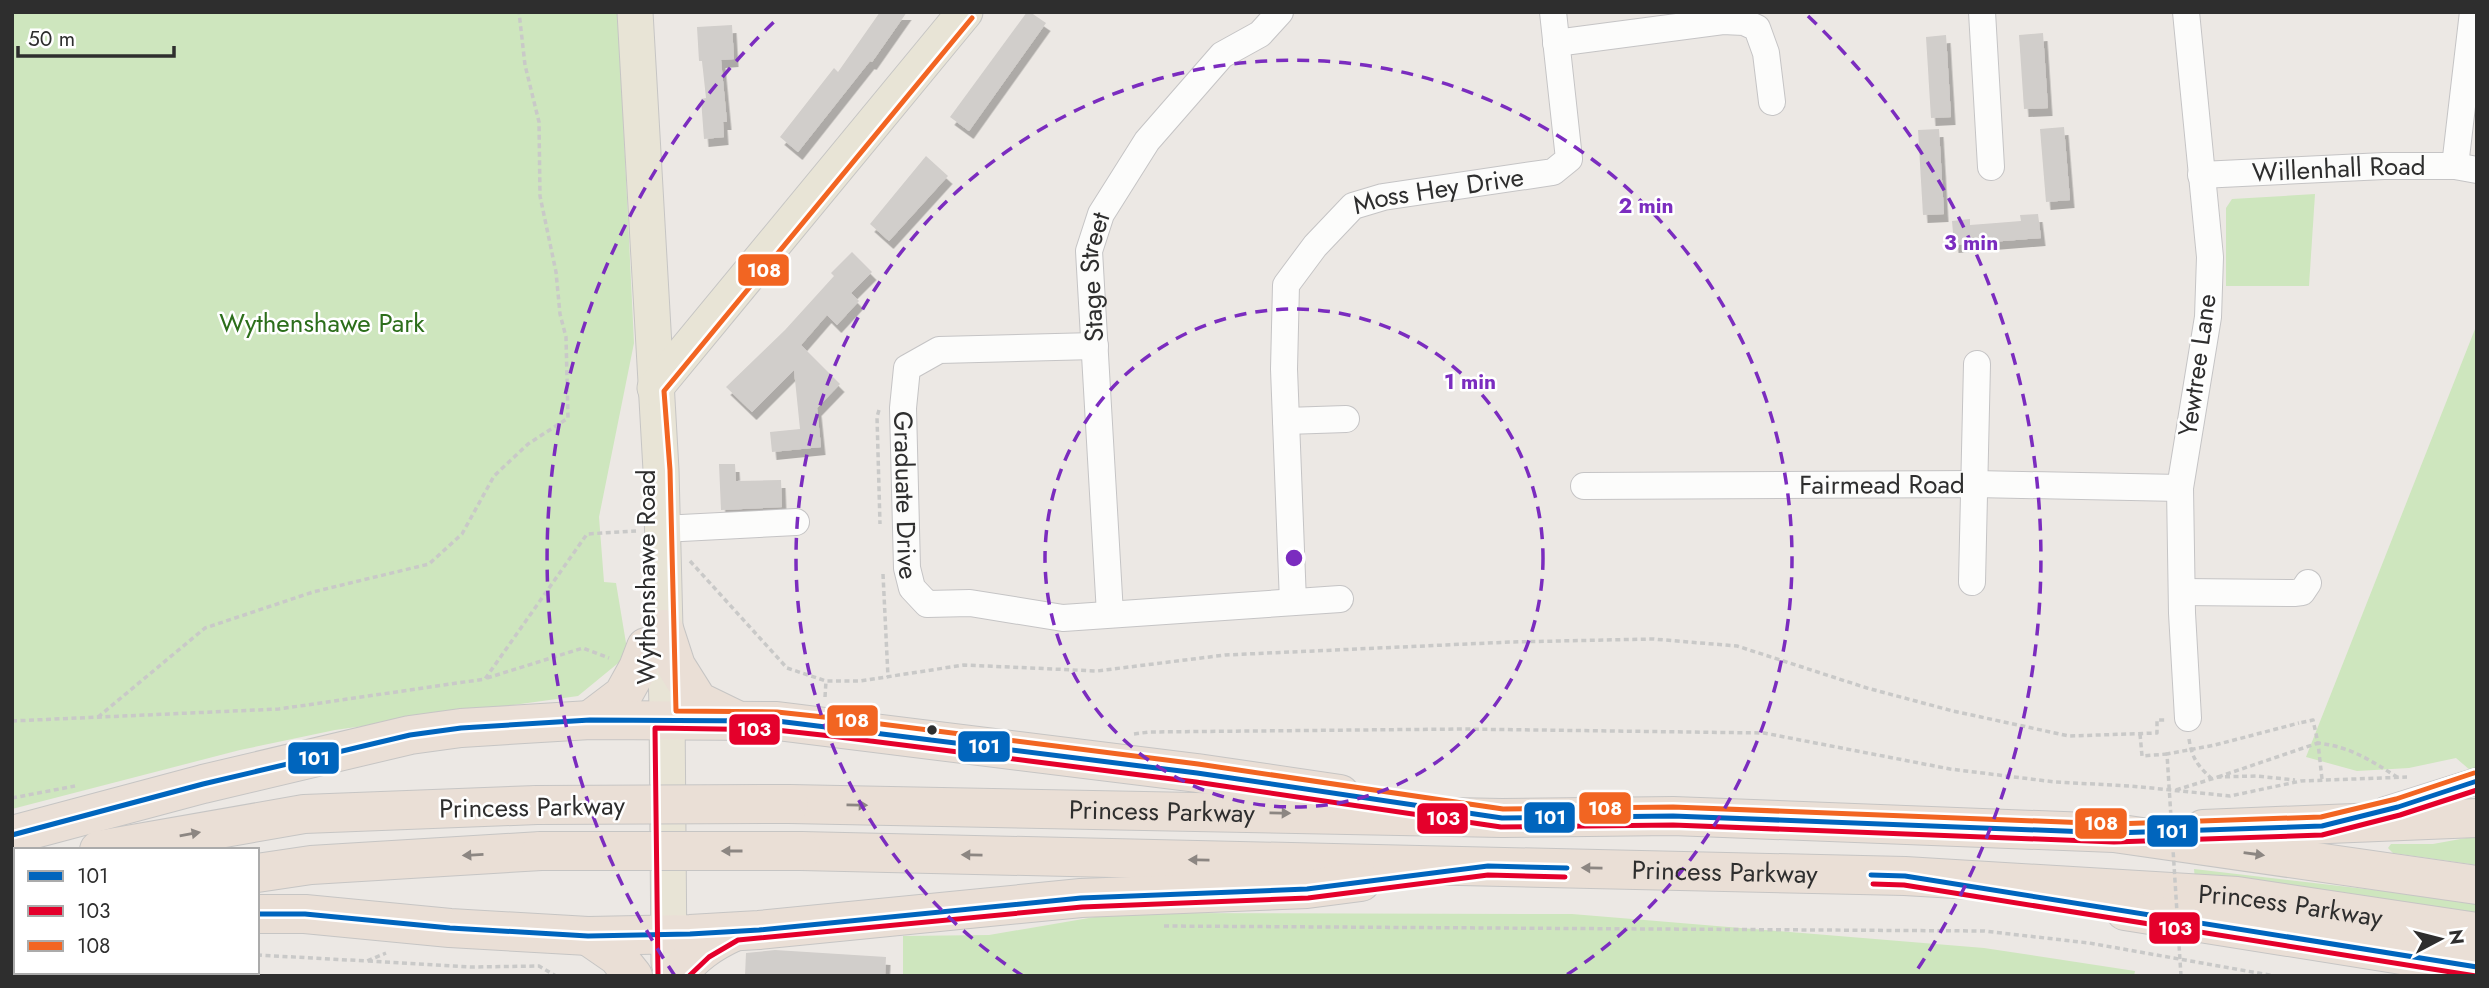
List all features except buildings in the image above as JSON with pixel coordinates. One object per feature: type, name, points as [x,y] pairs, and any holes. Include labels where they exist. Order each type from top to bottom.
[{"type":"highway","points":[[590,720],[623,695],[649,648],[676,666],[698,701],[738,721]]},
{"type":"highway","points":[[12,835],[203,784],[410,735],[461,728],[590,720],[738,721],[832,727],[1197,773],[1502,818]]},
{"type":"highway","name":"Princess Parkway","points":[[110,848],[304,814],[537,805],[789,804],[1502,818],[1673,816],[2114,833],[2477,885]]},
{"type":"highway","points":[[2114,833],[2477,818]]},
{"type":"highway","name":"Princess Parkway","points":[[259,873],[311,865],[541,851],[800,851],[1905,876],[2237,896],[2477,932]]},
{"type":"highway","points":[[259,914],[305,914],[450,928],[588,936],[736,931],[1081,898],[1307,889],[1488,866]]},
{"type":"highway","points":[[1905,876],[2477,967]]},
{"type":"highway","points":[[677,976],[695,955],[716,940],[736,931]]},
{"type":"highway","points":[[588,936],[617,956],[633,976]]},
{"type":"main road","name":"Wythenshawe Road","points":[[635,12],[655,388],[654,530],[649,648],[656,720],[658,933],[649,976]]},
{"type":"main road","points":[[655,388],[965,12]]},
{"type":"main road","name":"Wythenshawe Road","points":[[658,933],[669,976]]},
{"type":"street","name":"Stage Street","points":[[1110,614],[1089,251],[1101,214],[1147,141],[1222,55],[1260,34],[1280,12]]},
{"type":"street","name":"Moss Hey Drive","points":[[1293,602],[1284,369],[1286,285],[1315,246],[1353,206],[1383,197],[1553,172],[1569,159],[1553,12]]},
{"type":"street","points":[[1982,12],[1991,167]]},
{"type":"street","name":"Yewtree Lane","points":[[2186,12],[2210,257],[2208,317],[2179,488],[2188,718]]},
{"type":"street","points":[[2466,168],[2473,12]]},
{"type":"street","points":[[1556,43],[1723,21],[1744,22],[1757,28],[1766,52],[1772,102]]},
{"type":"street","name":"Willenhall Road","points":[[2201,175],[2330,168],[2466,168]]},
{"type":"street","name":"Graduate Drive","points":[[1095,346],[939,350],[907,368],[903,408],[907,568],[912,588],[927,604],[970,603],[1063,618],[1340,599]]},
{"type":"street","points":[[1972,582],[1976,364]]},
{"type":"street","points":[[1286,421],[1346,419]]},
{"type":"street","name":"Fairmead Road","points":[[1584,486],[1975,484],[2179,488]]},
{"type":"street","points":[[654,530],[796,522]]},
{"type":"street","points":[[2182,592],[2294,593],[2302,592],[2308,583]]},
{"type":"street","points":[[2322,825],[2398,807],[2477,781]]},
{"type":"path","points":[[98,716],[205,628],[313,592],[429,564],[462,534],[494,476],[528,444],[568,418],[566,337],[540,197],[539,122],[525,65],[519,12]]},
{"type":"path","points":[[485,679],[587,534],[654,530],[787,668],[826,681],[860,681],[964,665],[1097,671],[1225,655],[1511,642],[1653,639],[1737,646],[1867,688],[1953,711],[2069,736],[2157,733],[2157,720],[2188,718],[2192,756],[2211,778]]},
{"type":"path","points":[[12,721],[279,709],[485,679],[583,648],[649,648]]},
{"type":"path","points":[[2140,734],[2142,756],[2167,754],[2215,745],[2313,720],[2322,779]]},
{"type":"path","points":[[1125,735],[1149,732],[1462,729],[1764,733],[1950,769],[2055,782],[2230,796],[2301,781],[2410,776]]},
{"type":"path","points":[[2218,777],[2318,743],[2358,752],[2399,778]]},
{"type":"path","points":[[2167,754],[2180,976]]},
{"type":"path","points":[[2174,791],[2218,777],[2256,776],[2301,781]]},
{"type":"path","points":[[1162,926],[1984,931],[2089,943],[2275,976]]},
{"type":"path","points":[[367,961],[390,951]]},
{"type":"path","points":[[259,955],[471,967],[539,966],[556,976]]},
{"type":"green space","name":"Wythenshawe Park","points":[[12,12],[618,12],[634,343],[599,517],[604,582],[616,583],[628,655],[578,696],[335,730],[240,750],[12,809]]},
{"type":"green space","points":[[2315,194],[2309,286],[2226,286],[2226,208],[2232,199]]},
{"type":"green space","points":[[2477,324],[2477,776],[2456,758],[2409,768],[2357,771],[2306,757]]},
{"type":"green space","points":[[2477,836],[2477,865],[2393,853],[2388,848],[2391,844],[2433,844]]},
{"type":"green space","points":[[2194,869],[2477,902],[2477,920],[2195,880]]},
{"type":"green space","points":[[1118,913],[1572,914],[1984,948],[2135,971],[2134,976],[903,976],[903,936],[989,935]]},
{"type":"transit line","name":"108","points":[[972,18],[664,391],[670,470],[676,711],[777,712],[833,718],[1198,764],[1503,809],[1673,807],[2114,824],[2321,817],[2396,799],[2474,773]]},
{"type":"transit line","name":"101","points":[[12,835],[203,784],[410,735],[461,728],[590,720],[777,721],[1197,773],[1502,818],[1673,816],[2114,833],[2322,826],[2398,807],[2477,781]]},
{"type":"transit line","name":"103","points":[[658,976],[655,728],[776,730],[831,736],[1196,782],[1501,827],[1673,825],[2114,842],[2322,835],[2400,815],[2477,790]]},
{"type":"transit line","name":"101","points":[[259,914],[305,914],[450,928],[588,936],[690,934],[759,930],[1081,898],[1307,889],[1488,866],[1567,868]]},
{"type":"transit line","name":"103","points":[[689,976],[709,957],[738,940],[1082,907],[1308,898],[1488,875],[1565,877]]},
{"type":"transit line","name":"101","points":[[1871,875],[1905,876],[2477,967]]},
{"type":"transit line","name":"103","points":[[1873,884],[1904,885],[2476,976]]}]
